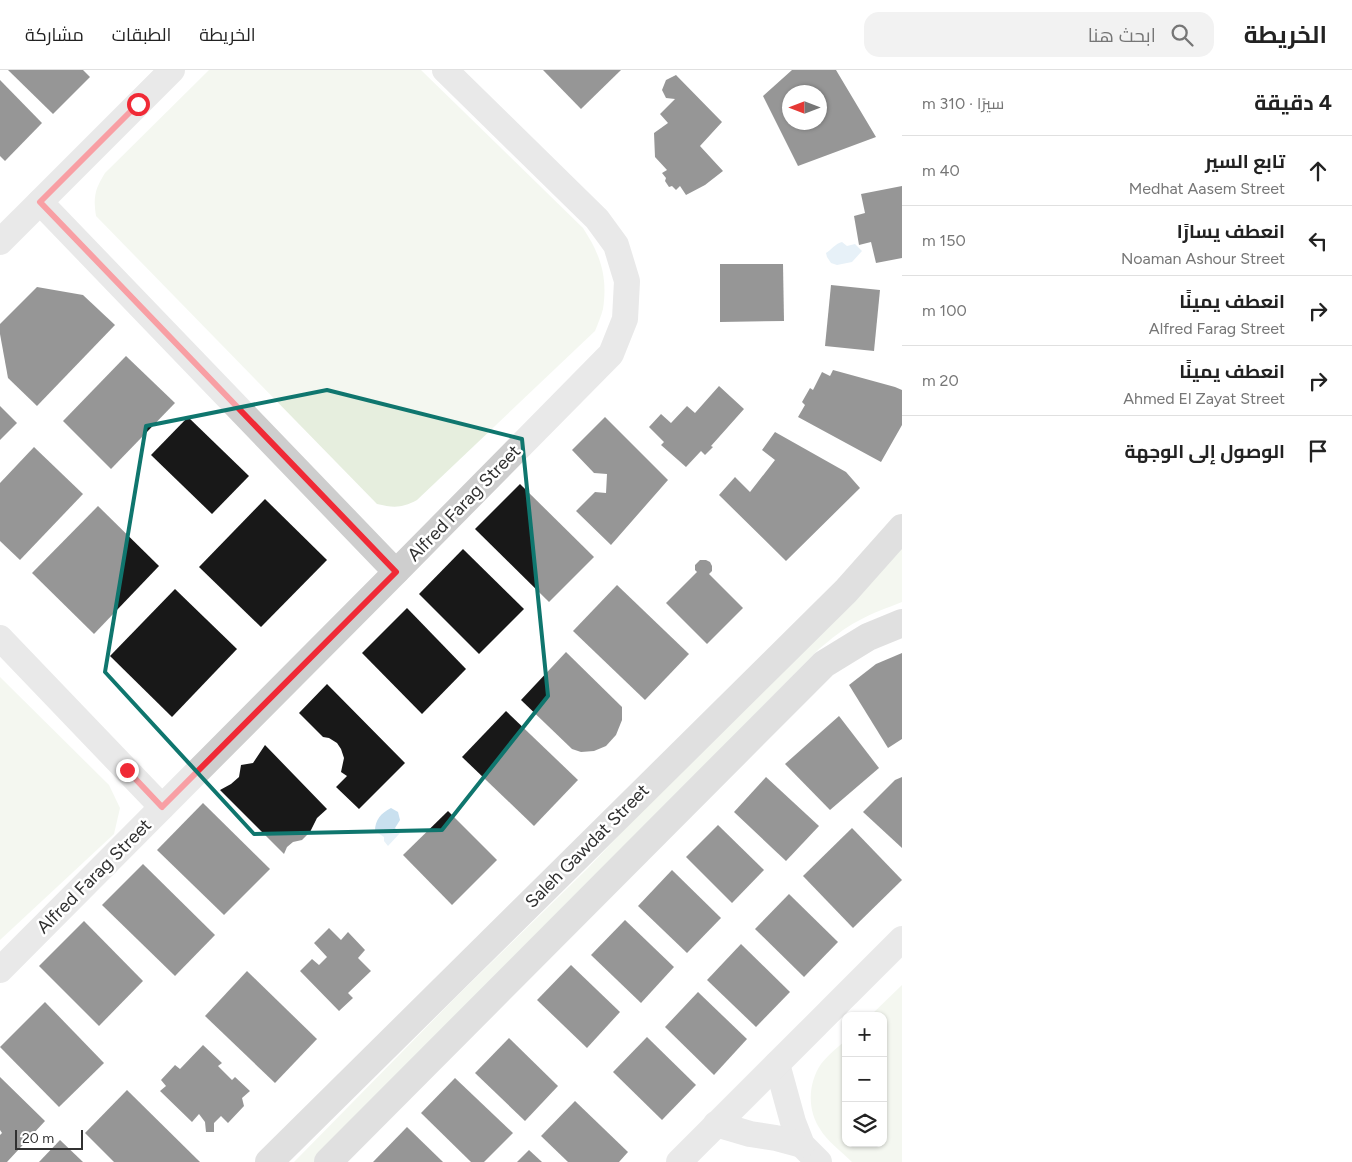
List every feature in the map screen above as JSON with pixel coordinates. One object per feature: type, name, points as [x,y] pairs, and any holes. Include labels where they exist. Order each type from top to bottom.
[{"type":"street","points":[[0,242],[172,70]]},
{"type":"street","name":"Alfred Farag Street","points":[[0,970],[611,354],[625,319],[627,281],[616,245],[597,219],[445,70]]},
{"type":"street","points":[[40,202],[396,572]]},
{"type":"street","name":"Saleh Gawdat Street","points":[[268,1162],[846,591],[902,528]]},
{"type":"street","points":[[328,1162],[824,664],[868,637],[902,623]]},
{"type":"street","points":[[0,638],[162,807]]},
{"type":"street","points":[[679,1162],[902,939]]},
{"type":"street","points":[[777,1064],[793,1122],[810,1154]]},
{"type":"street","points":[[716,1124],[750,1134],[776,1138],[810,1154]]},
{"type":"highlighted area","points":[[327,390],[522,439],[548,696],[442,830],[254,834],[105,672],[146,426]]},
{"type":"green space","points":[[209,70],[421,70],[583,228],[594,247],[601,266],[604,286],[603,309],[595,331],[412,503],[402,506],[377,504],[96,216],[96,193],[105,173]]},
{"type":"green space","points":[[902,545],[902,602],[853,624],[819,649],[314,1162],[294,1162],[455,998],[587,869],[713,736]]},
{"type":"green space","points":[[0,677],[109,785],[120,808],[114,834],[0,940]]},
{"type":"green space","points":[[902,985],[902,1162],[852,1162],[826,1138],[816,1122],[811,1105],[812,1088],[817,1071],[830,1054],[842,1044],[842,1147],[887,1147],[887,1012],[874,1012]]},
{"type":"water","points":[[842,242],[847,246],[855,244],[862,251],[852,262],[837,265],[831,263],[826,253]]},
{"type":"water","points":[[391,808],[398,812],[400,820],[395,828],[400,833],[388,846],[384,841],[384,837],[375,831],[375,827],[379,817]]},
{"type":"building","points":[[8,70],[83,70],[90,77],[53,114]]},
{"type":"building","points":[[543,70],[621,70],[581,109]]},
{"type":"building","points":[[792,70],[836,70],[876,137],[798,166],[763,96]]},
{"type":"building","points":[[676,75],[722,122],[700,146],[723,171],[705,185],[686,195],[680,186],[676,190],[672,186],[669,187],[662,173],[667,170],[655,157],[654,133],[668,123],[660,114],[675,99],[666,98],[662,90],[666,80]]},
{"type":"building","points":[[0,80],[42,123],[5,161],[0,156]]},
{"type":"building","points":[[902,186],[902,258],[876,263],[871,242],[859,245],[854,216],[865,213],[861,194]]},
{"type":"building","points":[[720,264],[783,264],[784,321],[720,322]]},
{"type":"building","points":[[831,285],[880,290],[874,351],[825,346]]},
{"type":"building","points":[[37,287],[83,295],[115,325],[37,406],[8,378],[0,324]]},
{"type":"building","points":[[126,356],[175,403],[111,469],[63,421]]},
{"type":"building","points":[[833,370],[902,390],[902,425],[881,462],[798,417],[805,405],[802,402],[810,388],[813,390],[822,372],[830,376]]},
{"type":"building","points":[[719,386],[744,409],[705,455],[701,451],[686,467],[661,445],[664,442],[649,427],[661,414],[671,423],[687,406],[695,413]]},
{"type":"building","points":[[0,406],[17,423],[0,440]]},
{"type":"building","points":[[188,417],[249,476],[212,514],[151,455]]},
{"type":"building","points":[[605,417],[668,480],[611,545],[576,511],[595,492],[606,493],[607,474],[594,473],[572,450]]},
{"type":"building","points":[[775,432],[846,472],[860,488],[786,561],[719,495],[735,477],[750,492],[775,460],[762,450]]},
{"type":"building","points":[[34,447],[83,494],[20,560],[0,541],[0,483]]},
{"type":"building","points":[[520,484],[594,557],[549,602],[475,529]]},
{"type":"building","points":[[265,499],[327,560],[261,627],[199,567]]},
{"type":"building","points":[[98,506],[159,566],[94,634],[32,573]]},
{"type":"building","points":[[463,549],[524,609],[479,654],[419,594]]},
{"type":"building","points":[[700,560],[710,562],[712,571],[709,574],[743,608],[707,644],[666,603],[697,572],[695,565]]},
{"type":"building","points":[[617,585],[689,654],[645,700],[573,631]]},
{"type":"building","points":[[175,589],[237,649],[172,717],[110,656]]},
{"type":"building","points":[[407,608],[466,669],[422,714],[362,653]]},
{"type":"building","points":[[566,652],[622,707],[622,720],[616,735],[606,746],[594,751],[581,752],[572,749],[521,700]]},
{"type":"building","points":[[902,653],[902,739],[888,748],[849,685],[876,664]]},
{"type":"building","points":[[327,684],[405,763],[359,809],[336,787],[347,776],[341,772],[344,758],[341,749],[337,743],[323,737],[299,713]]},
{"type":"building","points":[[506,711],[578,780],[534,826],[462,757]]},
{"type":"building","points":[[839,716],[879,768],[830,810],[785,764]]},
{"type":"building","points":[[265,745],[327,809],[317,818],[310,832],[302,840],[293,842],[287,847],[284,854],[220,790],[239,777],[241,765],[253,763]]},
{"type":"building","points":[[766,777],[819,826],[786,861],[734,812]]},
{"type":"building","points":[[902,777],[902,848],[863,812],[895,780]]},
{"type":"building","points":[[203,803],[270,869],[224,915],[157,850]]},
{"type":"building","points":[[448,811],[497,860],[452,905],[403,855]]},
{"type":"building","points":[[718,825],[764,870],[732,903],[686,857]]},
{"type":"building","points":[[852,828],[902,880],[853,928],[803,876]]},
{"type":"building","points":[[143,864],[215,935],[175,976],[102,905]]},
{"type":"building","points":[[672,870],[721,918],[687,953],[638,906]]},
{"type":"building","points":[[789,894],[838,942],[804,977],[755,929]]},
{"type":"building","points":[[625,920],[674,967],[641,1003],[591,955]]},
{"type":"building","points":[[84,921],[143,981],[99,1026],[39,966]]},
{"type":"building","points":[[329,928],[341,940],[348,932],[365,950],[358,958],[371,971],[348,993],[353,998],[339,1011],[300,971],[312,959],[319,965],[327,957],[314,943]]},
{"type":"building","points":[[741,944],[790,992],[756,1027],[707,980]]},
{"type":"building","points":[[571,965],[620,1012],[587,1048],[537,1000]]},
{"type":"building","points":[[247,971],[317,1039],[275,1083],[205,1016]]},
{"type":"building","points":[[698,992],[747,1039],[714,1075],[665,1027]]},
{"type":"building","points":[[45,1002],[104,1063],[59,1107],[0,1047]]},
{"type":"building","points":[[647,1037],[696,1085],[662,1120],[613,1072]]},
{"type":"building","points":[[509,1038],[558,1086],[525,1121],[475,1073]]},
{"type":"building","points":[[203,1045],[222,1063],[218,1066],[232,1080],[235,1077],[250,1091],[242,1098],[244,1106],[228,1123],[221,1116],[214,1123],[214,1132],[206,1132],[205,1122],[199,1114],[192,1122],[160,1091],[166,1086],[161,1080],[175,1065],[180,1069]]},
{"type":"building","points":[[0,1077],[45,1121],[7,1162],[0,1162],[0,1135],[2,1133],[0,1130]]},
{"type":"building","points":[[455,1078],[513,1133],[484,1162],[471,1162],[421,1113]]},
{"type":"building","points":[[127,1090],[200,1162],[114,1162],[85,1133]]},
{"type":"building","points":[[575,1101],[628,1152],[619,1162],[568,1162],[541,1136]]},
{"type":"building","points":[[407,1127],[443,1162],[373,1162]]},
{"type":"building","points":[[60,1140],[83,1162],[39,1162]]},
{"type":"building","points":[[529,1150],[542,1162],[517,1162]]},
{"type":"route","points":[[127,770],[162,807],[396,572],[40,202],[138,104]]}]
